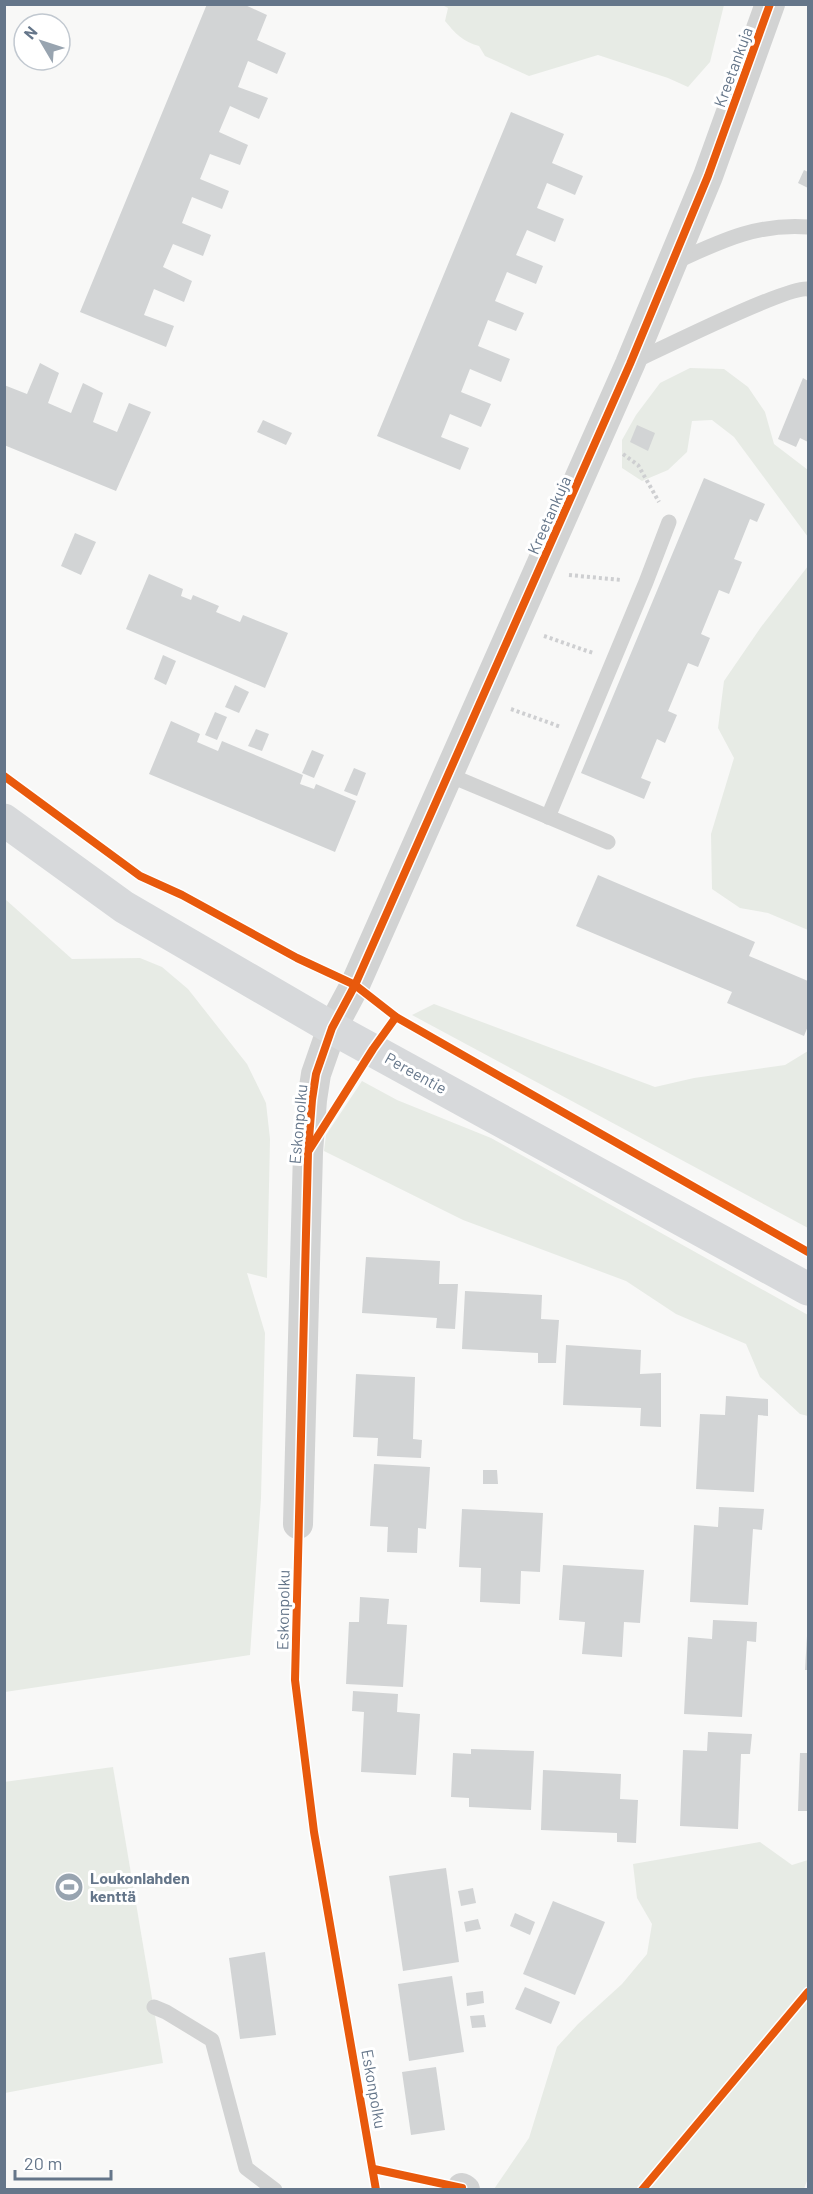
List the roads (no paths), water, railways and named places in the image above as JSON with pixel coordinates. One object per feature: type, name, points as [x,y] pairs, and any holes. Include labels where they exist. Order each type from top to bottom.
[{"type":"street","name":"Kreetankuja","points":[[332,1028],[355,985],[630,364],[708,176],[770,4]]},
{"type":"street","name":"Pereentie","points":[[4,820],[124,907],[332,1028],[808,1289]]},
{"type":"street","name":"Eskonpolku","points":[[298,1524],[308,1152],[314,1086],[332,1028]]},
{"type":"lane","points":[[673,263],[732,236],[767,228],[808,227]]},
{"type":"lane","points":[[630,364],[760,304],[801,288],[808,289]]},
{"type":"lane","points":[[548,817],[669,522]]},
{"type":"lane","points":[[449,775],[608,842]]},
{"type":"lane","points":[[154,2007],[212,2040],[246,2168],[275,2190]]},
{"type":"place","name":"Loukonlahden kenttä","points":[[69,1887]]}]
